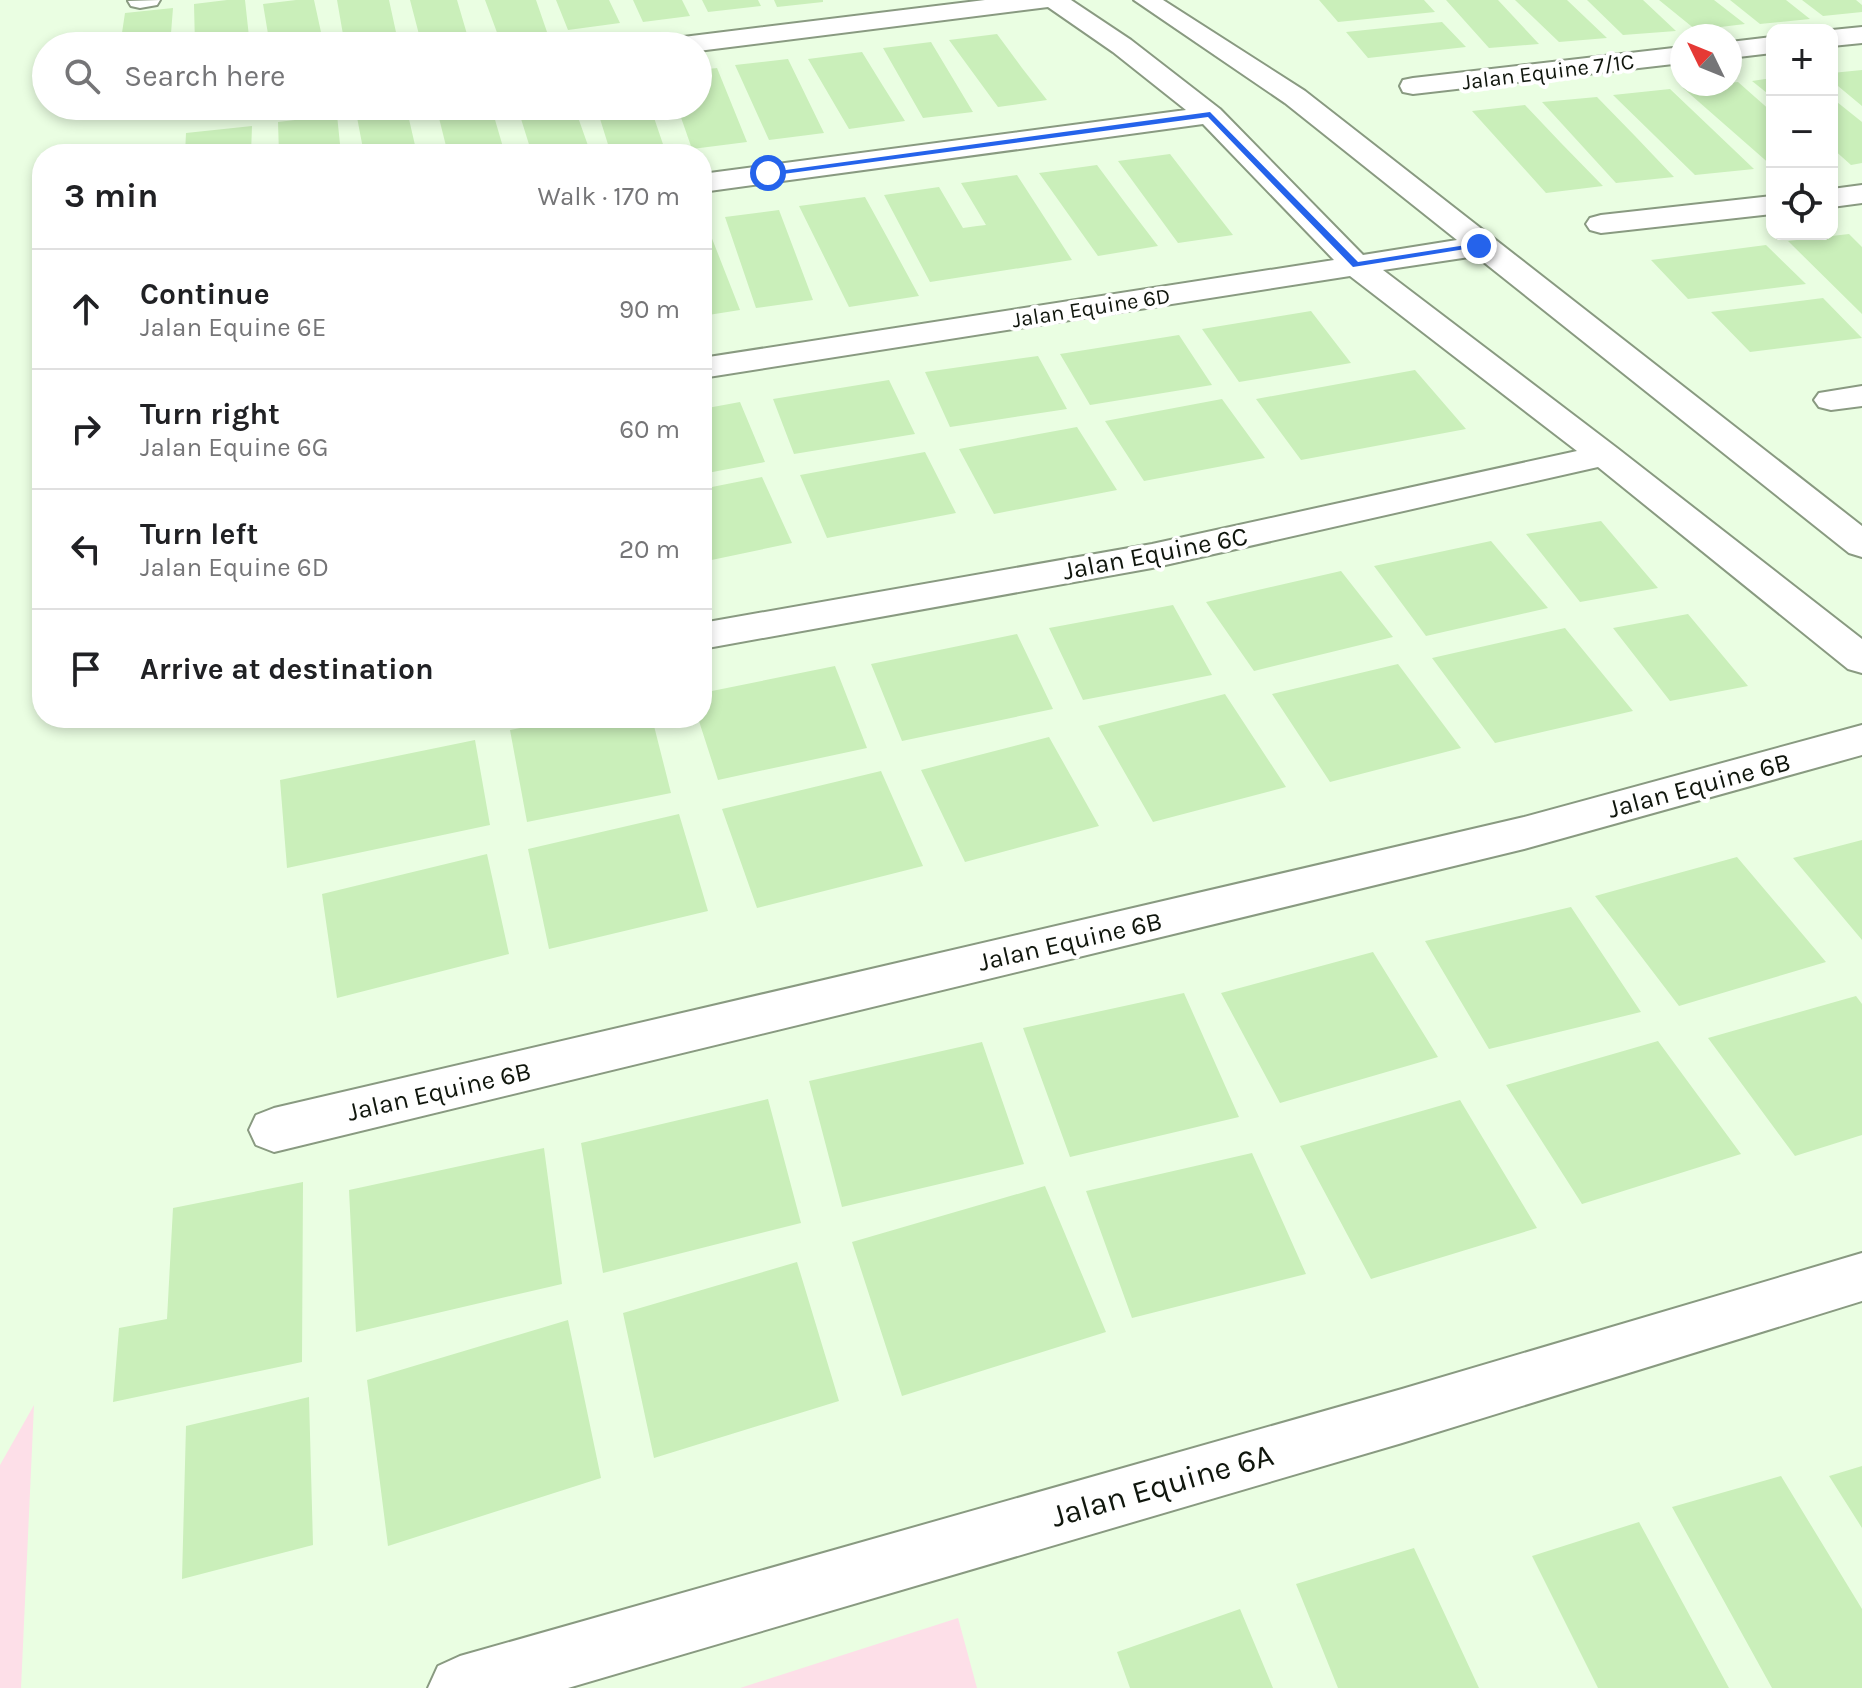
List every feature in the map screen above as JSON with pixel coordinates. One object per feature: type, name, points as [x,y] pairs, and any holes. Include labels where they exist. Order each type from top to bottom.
[{"type":"street","points":[[140,1],[148,0]]},
{"type":"street","points":[[712,41],[1046,0]]},
{"type":"street","points":[[1054,0],[1122,46],[1210,115],[1356,265],[1605,455],[1862,660]]},
{"type":"street","points":[[1146,0],[1295,97],[1479,246],[1853,527]]},
{"type":"street","points":[[1838,37],[1862,35]]},
{"type":"street","points":[[1742,49],[1766,46]]},
{"type":"street","name":"Jalan Equine 7/1C","points":[[1413,86],[1670,56]]},
{"type":"street","points":[[712,182],[1210,115]]},
{"type":"street","points":[[1838,197],[1862,194]]},
{"type":"street","points":[[1601,224],[1766,206]]},
{"type":"street","name":"Jalan Equine 6D","points":[[712,366],[1479,246]]},
{"type":"street","name":"Jalan Equine 6C","points":[[712,634],[1152,556],[1605,455]]},
{"type":"street","name":"Jalan Equine 6B","points":[[274,1130],[1508,837],[1862,740]]},
{"type":"street","name":"Jalan Equine 6A","points":[[460,1688],[1402,1416],[1862,1277]]},
{"type":"shaded area","points":[[34,1405],[21,1688],[0,1688],[0,1465]]},
{"type":"shaded area","points":[[958,1618],[977,1688],[740,1688]]},
{"type":"building","points":[[245,0],[248,32],[195,32],[194,4]]},
{"type":"building","points":[[314,0],[321,32],[268,32],[263,4]]},
{"type":"building","points":[[337,0],[389,0],[396,32],[343,32]]},
{"type":"building","points":[[410,0],[457,0],[466,32],[418,32]]},
{"type":"building","points":[[485,0],[536,0],[547,32],[497,32]]},
{"type":"building","points":[[556,0],[609,0],[620,23],[568,30]]},
{"type":"building","points":[[633,0],[682,0],[690,16],[643,22]]},
{"type":"building","points":[[702,0],[758,0],[761,6],[708,12]]},
{"type":"building","points":[[774,0],[823,0],[823,2],[777,7]]},
{"type":"building","points":[[1319,0],[1424,0],[1435,12],[1338,22]]},
{"type":"building","points":[[1446,0],[1498,0],[1539,44],[1489,48]]},
{"type":"building","points":[[1515,0],[1567,0],[1607,38],[1559,42]]},
{"type":"building","points":[[1587,0],[1643,0],[1670,25],[1670,31],[1623,35]]},
{"type":"building","points":[[1659,0],[1714,0],[1745,24],[1742,24],[1689,24]]},
{"type":"building","points":[[1730,0],[1786,0],[1810,19],[1760,24]]},
{"type":"building","points":[[1802,0],[1856,0],[1862,5],[1862,12],[1823,16]]},
{"type":"building","points":[[173,8],[171,32],[122,32],[125,13]]},
{"type":"building","points":[[1442,22],[1466,47],[1368,58],[1346,32]]},
{"type":"building","points":[[997,34],[1047,100],[998,107],[949,40]]},
{"type":"building","points":[[931,42],[973,112],[923,118],[883,48]]},
{"type":"building","points":[[862,52],[905,121],[849,129],[808,59]]},
{"type":"building","points":[[788,59],[824,133],[769,140],[735,65]]},
{"type":"building","points":[[717,68],[747,142],[712,146],[712,144],[690,144],[682,120],[712,120],[712,69]]},
{"type":"building","points":[[1862,70],[1862,106],[1838,86],[1838,72]]},
{"type":"building","points":[[1766,79],[1766,92],[1752,81]]},
{"type":"building","points":[[1742,86],[1766,107],[1766,161],[1692,96],[1742,96]]},
{"type":"building","points":[[1670,89],[1670,96],[1677,96],[1754,169],[1695,175],[1613,95]]},
{"type":"building","points":[[1597,97],[1674,177],[1616,183],[1542,102]]},
{"type":"building","points":[[1838,103],[1862,122],[1862,163],[1851,165],[1838,153]]},
{"type":"building","points":[[1525,105],[1603,186],[1546,193],[1472,111]]},
{"type":"building","points":[[338,120],[340,144],[279,144],[278,122]]},
{"type":"building","points":[[358,120],[409,120],[415,144],[362,144]]},
{"type":"building","points":[[440,120],[495,120],[502,144],[446,144]]},
{"type":"building","points":[[521,120],[579,120],[587,144],[529,144]]},
{"type":"building","points":[[600,120],[655,120],[663,144],[608,144]]},
{"type":"building","points":[[252,126],[251,144],[185,144],[186,133]]},
{"type":"building","points":[[1170,154],[1233,235],[1178,243],[1118,161]]},
{"type":"building","points":[[1097,165],[1158,246],[1098,256],[1039,173]]},
{"type":"building","points":[[1017,175],[1072,260],[930,282],[884,195],[939,187],[963,228],[986,225],[961,183]]},
{"type":"building","points":[[865,197],[919,296],[849,307],[799,206]]},
{"type":"building","points":[[779,210],[813,300],[756,308],[725,217]]},
{"type":"building","points":[[1849,234],[1862,247],[1862,314],[1788,241],[1838,240],[1838,235]]},
{"type":"building","points":[[712,239],[740,310],[712,314]]},
{"type":"building","points":[[1766,245],[1806,284],[1688,299],[1651,260]]},
{"type":"building","points":[[1823,298],[1862,338],[1750,352],[1711,312]]},
{"type":"building","points":[[1311,311],[1351,363],[1239,382],[1202,329]]},
{"type":"building","points":[[1179,335],[1212,385],[1090,405],[1060,354]]},
{"type":"building","points":[[1038,356],[1067,409],[950,427],[925,372]]},
{"type":"building","points":[[1415,370],[1466,429],[1301,460],[1256,399]]},
{"type":"building","points":[[889,380],[915,434],[794,454],[773,399]]},
{"type":"building","points":[[1222,399],[1265,458],[1144,481],[1105,421]]},
{"type":"building","points":[[740,402],[765,462],[712,472],[712,407]]},
{"type":"building","points":[[1077,427],[1117,490],[994,514],[959,449]]},
{"type":"building","points":[[925,452],[956,513],[827,538],[800,475]]},
{"type":"building","points":[[762,477],[792,543],[712,560],[712,487]]},
{"type":"building","points":[[1601,521],[1658,588],[1580,602],[1526,534]]},
{"type":"building","points":[[1491,541],[1548,608],[1426,636],[1374,566]]},
{"type":"building","points":[[1341,571],[1393,637],[1254,671],[1206,602]]},
{"type":"building","points":[[1173,605],[1212,675],[1083,700],[1049,628]]},
{"type":"building","points":[[1688,614],[1748,686],[1670,701],[1613,628]]},
{"type":"building","points":[[1565,628],[1633,711],[1495,743],[1432,658]]},
{"type":"building","points":[[1017,634],[1053,709],[902,741],[871,664]]},
{"type":"building","points":[[1398,664],[1461,748],[1330,782],[1272,694]]},
{"type":"building","points":[[835,666],[867,748],[718,780],[701,728],[712,728],[712,691]]},
{"type":"building","points":[[1225,694],[1286,787],[1153,822],[1098,726]]},
{"type":"building","points":[[655,728],[671,793],[527,822],[510,730]]},
{"type":"building","points":[[1049,737],[1099,826],[965,862],[921,770]]},
{"type":"building","points":[[475,740],[490,825],[287,868],[280,780]]},
{"type":"building","points":[[881,771],[923,866],[757,908],[722,809]]},
{"type":"building","points":[[679,814],[708,911],[549,949],[528,849]]},
{"type":"building","points":[[1862,840],[1862,940],[1793,858]]},
{"type":"building","points":[[487,854],[509,954],[337,998],[322,894]]},
{"type":"building","points":[[1737,857],[1826,962],[1679,1006],[1595,896]]},
{"type":"building","points":[[1571,907],[1641,1012],[1489,1049],[1425,941]]},
{"type":"building","points":[[1373,952],[1438,1057],[1280,1103],[1221,993]]},
{"type":"building","points":[[1184,993],[1239,1117],[1070,1157],[1023,1028]]},
{"type":"building","points":[[1856,996],[1862,1004],[1862,1135],[1795,1156],[1708,1038]]},
{"type":"building","points":[[1658,1041],[1741,1154],[1582,1204],[1506,1085]]},
{"type":"building","points":[[982,1042],[1024,1164],[842,1207],[809,1081]]},
{"type":"building","points":[[768,1099],[801,1223],[603,1273],[581,1143]]},
{"type":"building","points":[[1460,1100],[1537,1228],[1371,1279],[1300,1146]]},
{"type":"building","points":[[544,1148],[562,1284],[356,1332],[349,1190]]},
{"type":"building","points":[[1252,1153],[1306,1274],[1132,1318],[1086,1191]]},
{"type":"building","points":[[303,1182],[302,1362],[113,1402],[119,1328],[167,1319],[173,1208]]},
{"type":"building","points":[[1045,1186],[1106,1332],[902,1396],[852,1242]]},
{"type":"building","points":[[797,1262],[839,1401],[654,1458],[623,1313]]},
{"type":"building","points":[[568,1320],[601,1478],[388,1546],[367,1380]]},
{"type":"building","points":[[309,1397],[313,1545],[182,1579],[186,1426]]},
{"type":"building","points":[[1862,1466],[1862,1528],[1829,1476]]},
{"type":"building","points":[[1781,1476],[1862,1609],[1862,1688],[1772,1688],[1672,1507]]},
{"type":"building","points":[[1639,1522],[1729,1688],[1598,1688],[1532,1556]]},
{"type":"building","points":[[1414,1548],[1479,1688],[1338,1688],[1296,1584]]},
{"type":"building","points":[[1240,1609],[1273,1688],[1130,1688],[1117,1652]]},
{"type":"route","points":[[768,173],[1210,115],[1356,265],[1479,246]]}]
